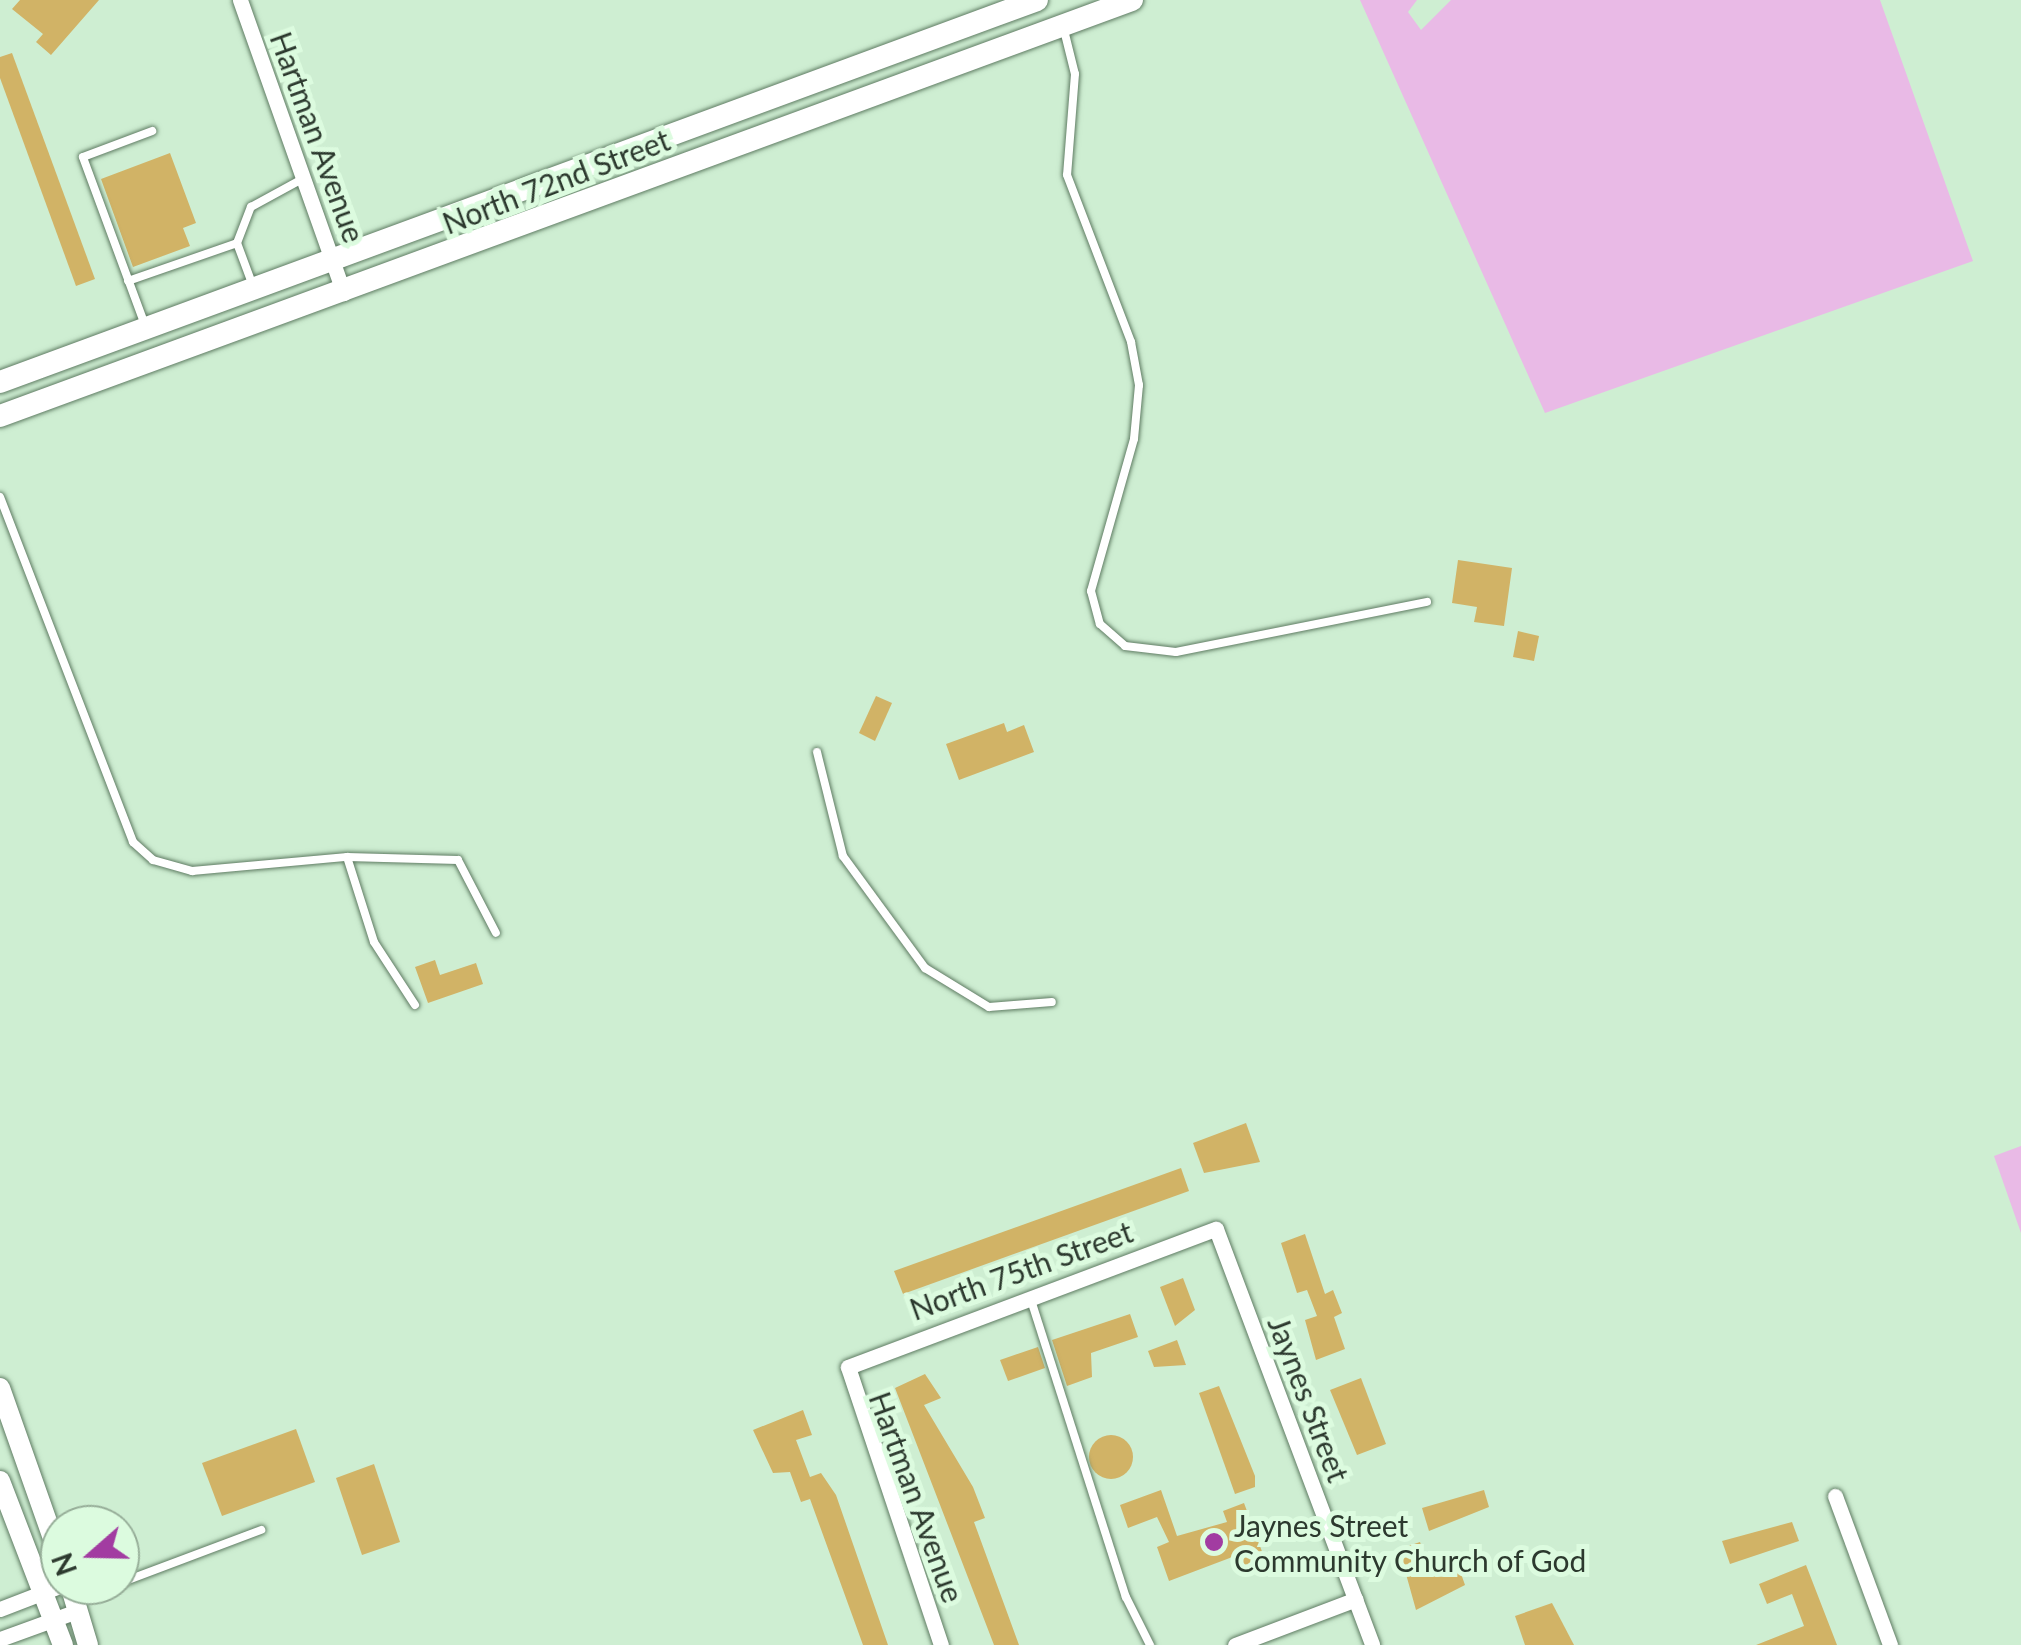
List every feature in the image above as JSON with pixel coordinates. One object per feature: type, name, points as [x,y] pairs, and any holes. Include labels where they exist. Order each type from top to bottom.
[{"type":"main road","name":"North 72nd Street","points":[[0,382],[1037,0]]},
{"type":"main road","name":"North 72nd Street","points":[[0,416],[1132,0]]},
{"type":"main road","points":[[0,1388],[41,1505]]},
{"type":"main road","points":[[0,1481],[40,1590]]},
{"type":"main road","points":[[46,1605],[63,1645]]},
{"type":"main road","points":[[74,1605],[88,1645]]},
{"type":"street","name":"Hartman Avenue","points":[[240,0],[344,292]]},
{"type":"street","name":"North 75th Street","points":[[848,1367],[1216,1229]]},
{"type":"street","name":"Jaynes Street","points":[[1216,1229],[1372,1645]]},
{"type":"street","name":"Hartman Avenue","points":[[848,1367],[942,1645]]},
{"type":"street","points":[[1835,1496],[1890,1645]]},
{"type":"street","points":[[0,1609],[40,1593]]},
{"type":"street","points":[[1235,1645],[1356,1599]]},
{"type":"street","points":[[0,1640],[52,1620],[64,1605]]},
{"type":"lane","points":[[1062,26],[1075,74],[1067,175],[1131,342],[1139,386],[1134,439],[1090,591],[1100,624],[1136,650],[1176,652],[1427,602]]},
{"type":"lane","points":[[146,329],[82,158],[152,131]]},
{"type":"lane","points":[[255,290],[237,243],[251,207],[304,178]]},
{"type":"lane","points":[[128,281],[237,243]]},
{"type":"lane","points":[[0,497],[133,842],[153,860],[192,870],[417,852],[458,860],[496,933]]},
{"type":"lane","points":[[817,752],[843,856],[901,942],[976,1004],[1052,1002]]},
{"type":"lane","points":[[347,857],[374,942],[415,1006]]},
{"type":"lane","points":[[1030,1296],[1126,1597],[1150,1645]]},
{"type":"lane","points":[[140,1576],[261,1530]]},
{"type":"shaded area","points":[[1360,0],[1417,0],[1408,12],[1421,30],[1451,0],[1880,0],[1973,261],[1545,413]]},
{"type":"shaded area","points":[[2021,1146],[2021,1233],[1994,1156]]},
{"type":"building","points":[[20,0],[99,0],[51,55],[36,42],[43,34],[12,9]]},
{"type":"building","points":[[12,53],[95,279],[76,286],[0,78],[0,57]]},
{"type":"building","points":[[170,153],[196,223],[183,228],[190,246],[133,267],[101,179]]},
{"type":"building","points":[[1458,560],[1512,568],[1504,626],[1474,622],[1477,607],[1452,603]]},
{"type":"building","points":[[1518,631],[1539,636],[1534,661],[1513,657]]},
{"type":"building","points":[[876,696],[892,703],[875,741],[859,733]]},
{"type":"building","points":[[1004,723],[1007,732],[1024,725],[1034,752],[959,780],[946,744]]},
{"type":"building","points":[[435,960],[440,975],[476,963],[483,984],[428,1003],[415,967]]},
{"type":"building","points":[[1246,1123],[1260,1162],[1204,1173],[1193,1143]]},
{"type":"building","points":[[1181,1168],[1189,1191],[903,1294],[894,1271]]},
{"type":"building","points":[[1305,1234],[1325,1294],[1333,1290],[1342,1313],[1334,1317],[1345,1349],[1316,1360],[1305,1320],[1317,1316],[1307,1290],[1297,1293],[1281,1243]]},
{"type":"building","points":[[1183,1278],[1195,1310],[1175,1326],[1160,1287]]},
{"type":"building","points":[[1130,1314],[1138,1337],[1091,1353],[1092,1377],[1067,1386],[1052,1340]]},
{"type":"building","points":[[1177,1340],[1186,1365],[1154,1367],[1148,1351]]},
{"type":"building","points":[[1038,1347],[1045,1368],[1008,1381],[1000,1360]]},
{"type":"building","points":[[925,1374],[941,1398],[924,1405],[973,1487],[985,1518],[974,1522],[1019,1645],[994,1645],[895,1388]]},
{"type":"building","points":[[1361,1378],[1386,1444],[1357,1455],[1330,1390]]},
{"type":"building","points":[[1219,1386],[1255,1476],[1255,1487],[1235,1494],[1199,1393]]},
{"type":"building","points":[[803,1410],[812,1435],[796,1440],[810,1477],[821,1473],[836,1495],[888,1645],[863,1645],[810,1499],[801,1502],[790,1472],[773,1473],[753,1430]]},
{"type":"building","points":[[296,1429],[315,1482],[222,1516],[202,1463]]},
{"type":"building","points":[[1111,1435],[1127,1441],[1133,1457],[1127,1473],[1111,1479],[1095,1473],[1089,1457],[1095,1441]]},
{"type":"building","points":[[374,1464],[400,1542],[362,1555],[336,1478]]},
{"type":"building","points":[[1161,1490],[1177,1536],[1227,1522],[1223,1511],[1244,1503],[1267,1565],[1241,1574],[1235,1556],[1169,1581],[1157,1547],[1169,1542],[1157,1517],[1128,1528],[1120,1505]]},
{"type":"building","points":[[1484,1490],[1489,1507],[1429,1531],[1422,1508]]},
{"type":"building","points":[[1792,1522],[1799,1541],[1730,1564],[1722,1541]]},
{"type":"building","points":[[1420,1542],[1428,1565],[1458,1565],[1465,1585],[1416,1610],[1399,1549]]},
{"type":"building","points":[[1806,1565],[1837,1645],[1756,1645],[1804,1626],[1792,1594],[1767,1604],[1759,1584]]},
{"type":"building","points":[[1552,1603],[1574,1645],[1525,1645],[1515,1616]]},
{"type":"place","name":"Jaynes Street Community Church of God","points":[[1214,1542]]}]
